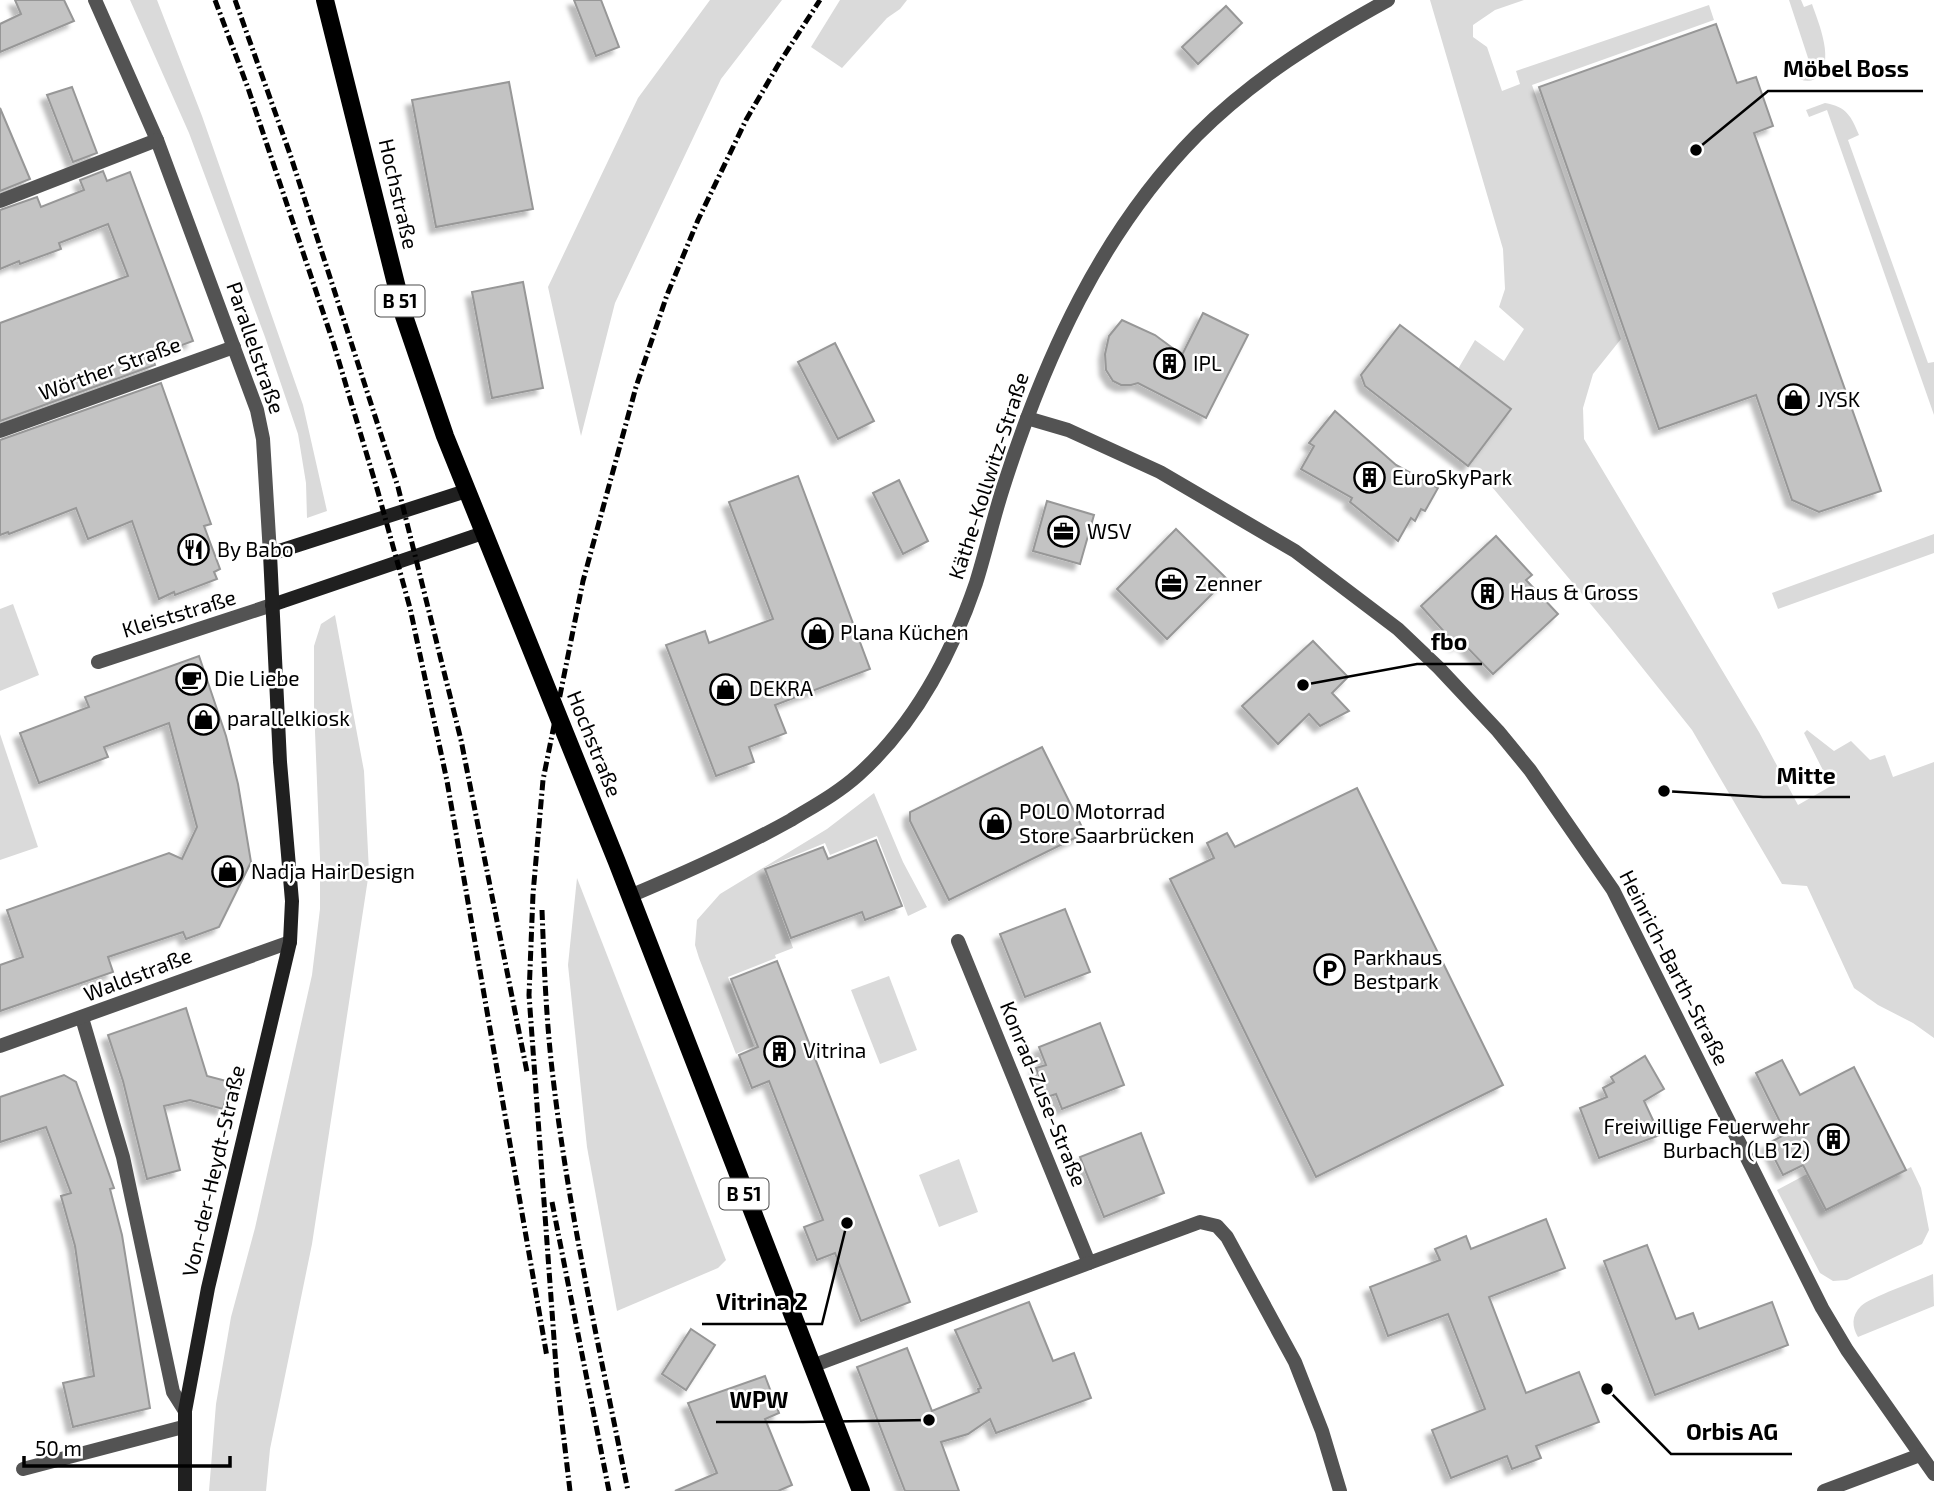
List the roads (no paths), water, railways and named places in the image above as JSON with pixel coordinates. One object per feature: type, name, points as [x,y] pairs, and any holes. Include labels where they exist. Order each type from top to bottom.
[{"type":"main road","name":"Hochstraße","points":[[326,0],[404,316],[466,491],[630,896],[861,1491]]},
{"type":"main road","points":[[270,554],[466,491]]},
{"type":"main road","points":[[272,606],[483,533]]},
{"type":"main road","name":"Parallelstraße","points":[[270,554],[280,762],[292,901],[290,942]]},
{"type":"main road","name":"Von-der-Heydt-Straße","points":[[185,1491],[183,1427],[208,1288],[290,942]]},
{"type":"street","name":"Parallelstraße","points":[[95,0],[157,140],[257,411],[263,439],[270,554]]},
{"type":"street","name":"Käthe-Kollwitz-Straße","points":[[630,896],[739,848],[807,810],[858,776],[903,726],[921,700],[956,633],[976,583],[1003,488],[1046,369],[1087,283],[1122,227],[1160,175],[1198,134],[1274,70],[1314,42],[1388,0]]},
{"type":"street","points":[[0,201],[157,140]]},
{"type":"street","name":"Wörther Straße","points":[[0,431],[234,347]]},
{"type":"street","name":"Heinrich-Barth-Straße","points":[[1027,418],[1068,430],[1160,472],[1295,551],[1398,629],[1499,731],[1530,770],[1614,890],[1822,1308],[1847,1350],[1934,1474]]},
{"type":"street","name":"Kleiststraße","points":[[98,662],[272,606]]},
{"type":"street","name":"Konrad-Zuse-Straße","points":[[958,941],[1089,1263]]},
{"type":"street","name":"Waldstraße","points":[[0,1046],[290,942]]},
{"type":"street","name":"Von-der-Heydt-Straße","points":[[82,1018],[123,1157],[173,1392],[185,1411]]},
{"type":"street","points":[[812,1366],[1200,1222],[1217,1226],[1227,1237],[1295,1362],[1322,1431],[1339,1491]]},
{"type":"street","points":[[23,1469],[183,1427]]},
{"type":"street","points":[[1824,1491],[1920,1455]]},
{"type":"railway","points":[[215,0],[248,88],[334,345],[410,608],[447,781],[547,1357]]},
{"type":"railway","points":[[235,0],[290,154],[398,487],[461,740],[527,1072]]},
{"type":"railway","points":[[570,1491],[557,1380],[529,995],[533,894],[543,780],[583,581],[636,387],[667,295],[698,220],[746,120],[820,0]]},
{"type":"railway","points":[[542,910],[548,1029],[559,1122],[585,1281],[628,1491]]},
{"type":"railway","points":[[552,1202],[609,1491]]},
{"type":"place","name":"Möbel Boss","points":[[1696,150]]},
{"type":"place","name":"IPL","points":[[1170,364]]},
{"type":"place","name":"JYSK","points":[[1794,400]]},
{"type":"place","name":"EuroSkyPark","points":[[1369,478]]},
{"type":"place","name":"WSV","points":[[1064,532]]},
{"type":"place","name":"By Babo","points":[[194,550]]},
{"type":"place","name":"Zenner","points":[[1172,584]]},
{"type":"place","name":"Haus & Gross","points":[[1487,593]]},
{"type":"place","name":"Plana Küchen","points":[[817,633]]},
{"type":"place","name":"Die Liebe","points":[[191,679]]},
{"type":"place","name":"fbo","points":[[1303,685]]},
{"type":"place","name":"DEKRA","points":[[726,689]]},
{"type":"place","name":"parallelkiosk","points":[[204,719]]},
{"type":"place","name":"Mitte","points":[[1664,791]]},
{"type":"place","name":"POLO Motorrad Store Saarbrücken","points":[[996,824]]},
{"type":"place","name":"Nadja HairDesign","points":[[228,872]]},
{"type":"place","name":"Parkhaus Bestpark","points":[[1330,970]]},
{"type":"place","name":"Vitrina","points":[[780,1051]]},
{"type":"place","name":"Freiwillige Feuerwehr Burbach (LB 12)","points":[[1833,1139]]},
{"type":"place","name":"Vitrina 2","points":[[847,1223]]},
{"type":"place","name":"Orbis AG","points":[[1607,1389]]},
{"type":"place","name":"WPW","points":[[929,1420]]}]
